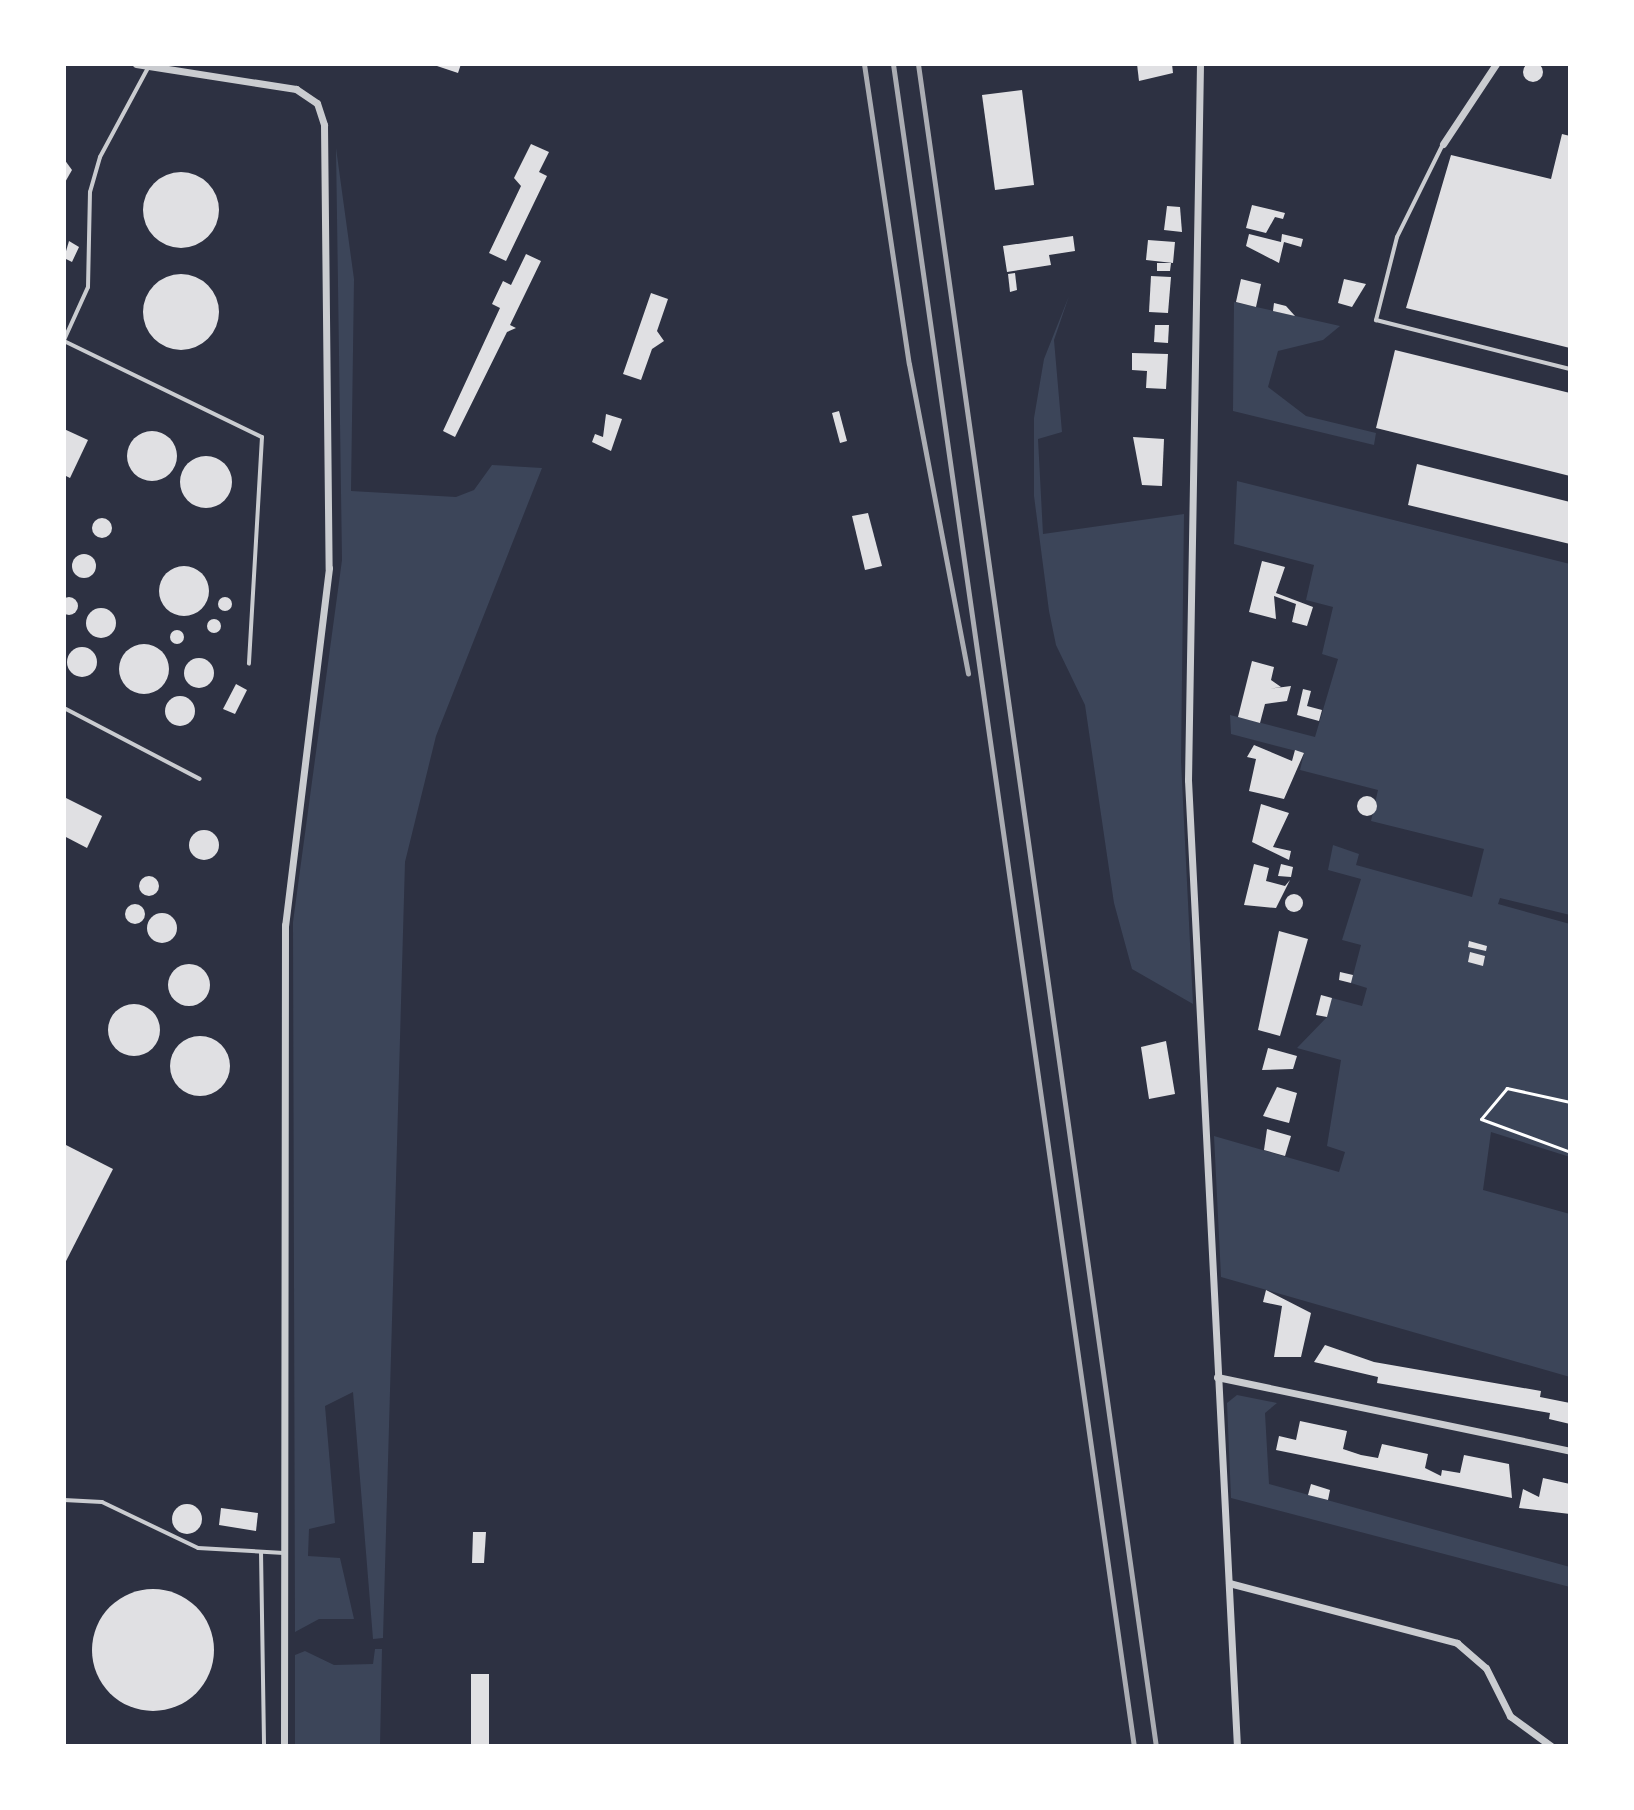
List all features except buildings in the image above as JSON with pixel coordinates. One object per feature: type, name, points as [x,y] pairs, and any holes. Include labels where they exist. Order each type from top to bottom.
[{"type":"street","points":[[136,64],[296,89],[317,103],[324,125],[329,568],[285,925],[284,1746]]},
{"type":"street","points":[[1200,64],[1188,780],[1237,1746]]},
{"type":"street","points":[[1443,144],[1496,64]]},
{"type":"street","points":[[1217,1377],[1570,1451]]},
{"type":"street","points":[[1229,1583],[1457,1643],[1486,1668],[1510,1716],[1551,1746]]},
{"type":"lane","points":[[149,66],[100,157],[90,192],[88,287],[64,341],[262,437],[249,664]]},
{"type":"lane","points":[[1443,144],[1397,237],[1376,320],[1570,369]]},
{"type":"lane","points":[[64,708],[200,779]]},
{"type":"lane","points":[[64,1500],[102,1502],[198,1548],[284,1553]]},
{"type":"lane","points":[[261,1552],[264,1746]]},
{"type":"path","points":[[1570,1102],[1507,1088],[1481,1119],[1570,1152]]},
{"type":"shaded area","points":[[336,148],[354,279],[351,491],[456,497],[474,490],[492,465],[542,468],[436,736],[405,862],[383,1638],[373,1639],[353,1392],[325,1406],[335,1523],[309,1529],[308,1556],[340,1558],[354,1619],[319,1619],[295,1632],[293,922],[342,560]]},
{"type":"shaded area","points":[[1069,296],[1054,340],[1062,432],[1038,439],[1043,534],[1184,514],[1181,761],[1193,1004],[1132,969],[1114,903],[1085,705],[1056,645],[1049,611],[1034,496],[1034,418],[1044,359]]},
{"type":"shaded area","points":[[1234,302],[1340,326],[1323,340],[1278,351],[1268,387],[1306,416],[1376,433],[1374,445],[1233,411]]},
{"type":"shaded area","points":[[1237,481],[1570,564],[1570,915],[1500,898],[1498,904],[1570,924],[1570,1157],[1491,1132],[1483,1190],[1570,1214],[1570,1377],[1221,1277],[1214,1136],[1339,1172],[1345,1152],[1327,1146],[1341,1060],[1297,1048],[1327,1017],[1332,998],[1362,1006],[1367,988],[1351,983],[1361,945],[1342,940],[1361,879],[1328,870],[1333,845],[1359,854],[1356,865],[1472,897],[1484,849],[1371,821],[1378,790],[1300,770],[1304,753],[1231,734],[1230,715],[1315,737],[1338,659],[1322,654],[1333,607],[1306,600],[1314,565],[1234,544]]},
{"type":"shaded area","points":[[1237,1395],[1277,1403],[1265,1413],[1269,1484],[1570,1567],[1570,1587],[1231,1498],[1227,1403]]},
{"type":"shaded area","points":[[375,1649],[382,1649],[380,1746],[295,1746],[295,1655],[305,1651],[334,1665],[373,1664]]},
{"type":"railway","points":[[864,64],[909,364],[968,673]]},
{"type":"railway","points":[[893,64],[1134,1746]]},
{"type":"railway","points":[[918,64],[1156,1746]]}]
